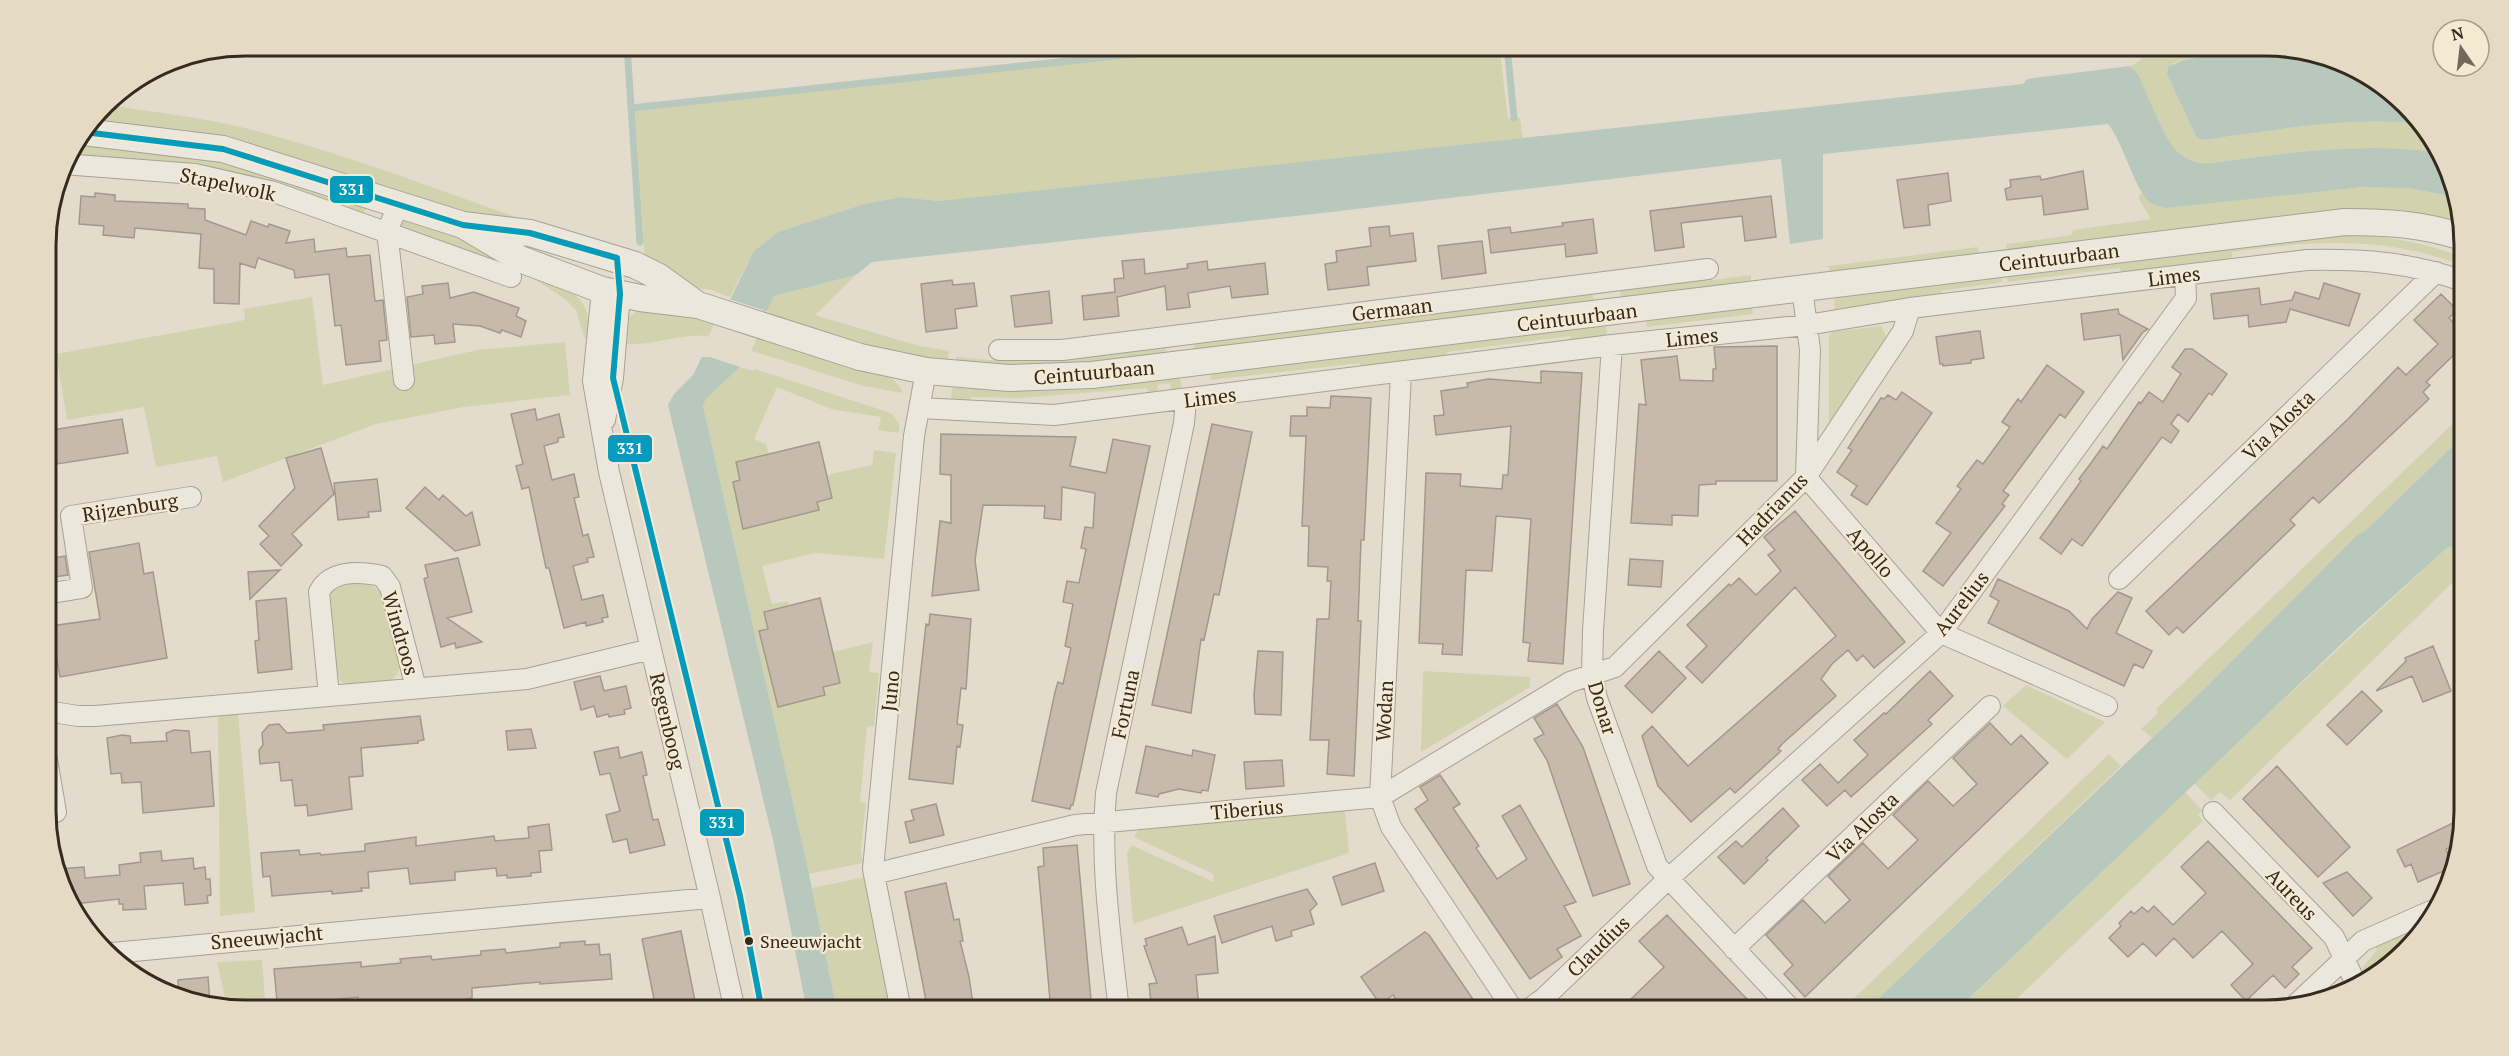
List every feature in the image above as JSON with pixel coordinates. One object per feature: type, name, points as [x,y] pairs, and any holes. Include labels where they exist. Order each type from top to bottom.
[{"type":"street","name":"Ceintuurbaan","points":[[92,133],[224,149],[463,225],[530,233],[617,258],[659,278],[705,307]]},
{"type":"street","name":"Stapelwolk","points":[[74,165],[195,174],[274,192],[511,277]]},
{"type":"street","points":[[399,204],[387,231],[404,380]]},
{"type":"street","name":"Ceintuurbaan","points":[[463,225],[520,259],[611,292],[705,307],[860,357],[926,371],[1010,378],[1092,375],[2345,222],[2382,222],[2432,227],[2453,234]]},
{"type":"street","points":[[611,292],[617,258]]},
{"type":"street","name":"Limes","points":[[920,408],[1054,415],[1612,345],[1807,325],[1910,308],[2307,260],[2354,259],[2395,262],[2454,278]]},
{"type":"street","name":"Germaan","points":[[999,350],[1062,350],[1708,269]]},
{"type":"street","name":"Via Alosta","points":[[2119,579],[2436,272]]},
{"type":"street","name":"Aurelius","points":[[1668,879],[1941,633],[2186,298],[2185,274]]},
{"type":"street","points":[[1604,282],[1608,313]]},
{"type":"street","points":[[1802,288],[1810,350],[1806,477]]},
{"type":"street","name":"Regenboog","points":[[611,292],[593,381],[609,472],[733,1000]]},
{"type":"street","name":"Hadrianus","points":[[1592,674],[1615,667],[1806,477],[1903,331],[1910,308]]},
{"type":"street","points":[[1180,336],[1182,364]]},
{"type":"street","name":"Donar","points":[[1612,345],[1592,674],[1597,698],[1657,866],[1783,1000]]},
{"type":"street","name":"Juno","points":[[899,1000],[874,874],[874,857],[912,454],[926,371]]},
{"type":"street","name":"Wodan","points":[[1401,373],[1380,797],[1391,827],[1507,1000]]},
{"type":"street","name":"Fortuna","points":[[1118,1000],[1104,822],[1106,793],[1184,423],[1186,400]]},
{"type":"street","name":"Apollo","points":[[1806,477],[1941,633],[2107,706]]},
{"type":"street","name":"Rijzenburg","points":[[56,592],[82,588],[71,516],[191,497]]},
{"type":"street","name":"Windroos","points":[[329,696],[319,592],[324,582],[335,575],[368,573],[382,576],[390,587],[416,687]]},
{"type":"street","name":"Windroos","points":[[56,713],[95,716],[527,679],[651,649]]},
{"type":"street","name":"Tiberius","points":[[874,874],[1075,825],[1380,797],[1570,682],[1592,674]]},
{"type":"street","name":"Via Alosta","points":[[1734,949],[1990,706]]},
{"type":"street","name":"Aureus","points":[[2212,812],[2334,938],[2353,978]]},
{"type":"street","name":"Claudius","points":[[1541,1000],[1668,879]]},
{"type":"street","name":"Sneeuwjacht","points":[[118,952],[238,939],[710,898]]},
{"type":"street","points":[[2304,996],[2363,941],[2423,914]]},
{"type":"green space","points":[[1125,56],[1500,56],[1508,118],[1520,118],[1523,139],[939,201],[901,197],[864,204],[778,232],[754,251],[730,297],[711,290],[686,287],[645,262],[635,109]]},
{"type":"green space","points":[[2142,56],[2202,56],[2174,63],[2167,71],[2197,138],[2204,140],[2314,125],[2370,121],[2398,122],[2409,123],[2429,151],[2351,148],[2296,152],[2212,163],[2193,161],[2177,151],[2161,126],[2138,74],[2130,66]]},
{"type":"green space","points":[[116,107],[238,126],[370,166],[556,231],[499,224],[247,144],[159,128],[101,123]]},
{"type":"green space","points":[[84,145],[172,153],[248,168],[367,207],[363,215],[348,210],[350,203],[344,201],[341,208],[220,169],[78,156]]},
{"type":"green space","points":[[2379,186],[2409,188],[2447,196],[2452,221],[2402,210],[2348,210],[2007,252],[2006,244],[2072,235],[2073,230],[2151,219],[2138,197],[2142,193],[2166,208],[2274,195]]},
{"type":"green space","points":[[401,218],[464,239],[534,274],[532,278],[515,269],[399,228]]},
{"type":"green space","points":[[2345,234],[2405,241],[2454,254],[2454,269],[2451,268],[2453,262],[2398,248],[2315,243],[2232,252],[2232,260],[2121,274],[2120,268],[2008,282],[2007,274]]},
{"type":"green space","points":[[1978,247],[1979,255],[1830,273],[1829,266]]},
{"type":"green space","points":[[2001,274],[2002,282],[1941,291],[1941,296],[1835,309],[1834,297]]},
{"type":"green space","points":[[856,275],[815,315],[919,346],[949,351],[948,363],[872,350],[772,317],[772,314],[766,311],[774,296]]},
{"type":"green space","points":[[1751,275],[1751,283],[1621,299],[1620,288],[1705,276],[1706,281]]},
{"type":"green space","points":[[539,276],[571,292],[584,305],[589,326],[589,340],[584,337],[576,310],[565,299],[537,281]]},
{"type":"green space","points":[[1592,292],[1595,303],[1194,352],[1194,341]]},
{"type":"green space","points":[[312,297],[323,385],[477,350],[565,342],[570,395],[464,407],[376,424],[223,482],[217,456],[156,467],[144,407],[67,420],[56,354],[245,320],[244,309]]},
{"type":"green space","points":[[1752,306],[1753,314],[1647,327],[1645,318]]},
{"type":"green space","points":[[638,310],[672,310],[890,377],[899,385],[903,393],[863,386],[705,336],[643,344],[622,344],[628,318]]},
{"type":"green space","points":[[1606,324],[1607,337],[1571,342],[1570,336],[1447,352],[1447,357],[1361,368],[1360,363],[1211,380],[1210,372]]},
{"type":"green space","points":[[1881,326],[1887,339],[1829,429],[1829,336],[1832,332]]},
{"type":"green space","points":[[1165,345],[1168,356],[1065,367],[956,364],[956,357],[1001,361],[1002,355]]},
{"type":"green space","points":[[740,367],[754,371],[755,369],[885,411],[892,414],[899,424],[899,433],[878,430],[881,417],[831,409],[777,387],[754,439],[766,444],[769,454],[740,480],[733,482],[744,529],[784,519],[800,506],[802,514],[819,510],[817,502],[832,498],[827,475],[872,465],[874,450],[896,453],[884,559],[815,553],[762,566],[772,604],[788,601],[789,605],[764,612],[768,629],[760,631],[778,706],[817,697],[823,687],[840,683],[833,652],[873,642],[869,672],[879,673],[874,726],[867,727],[860,802],[866,803],[861,850],[863,863],[809,874],[703,406],[706,399]]},
{"type":"green space","points":[[1180,377],[1182,390],[1172,392],[1170,383],[1157,385],[1158,393],[1149,395],[1147,388],[1022,398],[971,397],[970,402],[951,400],[952,388],[1046,391]]},
{"type":"green space","points":[[2454,423],[2454,445],[2365,531],[2357,535],[2152,738],[2141,729],[2158,713],[2156,709]]},
{"type":"green space","points":[[2448,547],[2454,547],[2454,581],[2230,800],[2220,792],[2211,800],[2194,783]]},
{"type":"green space","points":[[357,581],[373,586],[384,597],[401,663],[398,673],[392,680],[354,685],[343,683],[335,673],[330,592],[345,582]]},
{"type":"green space","points":[[1423,671],[1530,677],[1530,687],[1421,752]]},
{"type":"green space","points":[[2026,685],[2105,722],[2067,759],[2003,706]]},
{"type":"green space","points":[[238,713],[255,912],[220,916],[218,716]]},
{"type":"green space","points":[[2109,754],[2121,766],[1876,1000],[1852,1000]]},
{"type":"green space","points":[[2185,792],[2202,810],[2198,815],[2203,821],[2016,1000],[1968,1000]]},
{"type":"green space","points":[[1345,811],[1349,853],[1133,924],[1127,854],[1131,845],[1214,882],[1213,874],[1134,837],[1140,827]]},
{"type":"green space","points":[[865,877],[890,1000],[835,1000],[812,888]]},
{"type":"green space","points":[[2416,925],[2398,945],[2364,972],[2362,968],[2377,950],[2374,943]]},
{"type":"green space","points":[[262,960],[265,1000],[225,999],[217,962]]},
{"type":"shaded area","points":[[2202,56],[2264,56],[2301,59],[2325,66],[2359,81],[2380,95],[2409,123],[2370,121],[2314,125],[2204,140],[2197,138],[2167,74],[2168,67]]},
{"type":"shaded area","points":[[2130,66],[2138,74],[2172,145],[2189,159],[2212,163],[2296,152],[2351,148],[2429,151],[2447,196],[2409,188],[2364,187],[2166,208],[2152,204],[2140,190],[2114,132],[2108,124],[1823,154],[1823,239],[1790,244],[1781,159],[1314,214],[872,262],[856,275],[774,296],[740,367],[706,399],[703,406],[808,869],[835,1000],[805,1000],[773,840],[668,405],[674,394],[693,375],[754,251],[778,232],[864,204],[901,197],[939,201],[2023,84],[2027,79]]},
{"type":"shaded area","points":[[2454,445],[2454,547],[2448,547],[2356,630],[1968,1000],[1877,1000],[2206,687],[2357,535],[2365,531]]},
{"type":"pier","points":[[726,298],[769,312],[743,368],[710,357],[699,357]]},
{"type":"building","points":[[2083,171],[2088,209],[2044,215],[2042,196],[2007,200],[2005,189],[2011,187],[2010,180],[2040,176],[2041,180]]},
{"type":"building","points":[[1948,173],[1951,201],[1928,205],[1930,225],[1904,228],[1897,180]]},
{"type":"building","points":[[95,193],[115,195],[115,201],[188,204],[188,208],[205,209],[205,220],[246,235],[251,221],[290,231],[286,243],[314,239],[315,252],[346,248],[347,257],[370,255],[375,301],[383,300],[387,340],[379,341],[381,361],[346,365],[341,325],[335,326],[329,274],[295,278],[294,270],[258,258],[255,268],[240,263],[239,304],[214,303],[214,269],[199,268],[201,234],[135,228],[134,238],[103,235],[104,226],[79,224],[81,196],[95,197]]},
{"type":"building","points":[[1771,196],[1776,237],[1745,241],[1742,216],[1681,223],[1684,247],[1655,251],[1650,211]]},
{"type":"building","points":[[1593,219],[1597,253],[1566,257],[1565,244],[1491,253],[1488,230],[1510,227],[1511,233],[1563,226],[1562,223]]},
{"type":"building","points":[[1389,226],[1390,236],[1413,233],[1416,261],[1367,267],[1369,285],[1328,290],[1325,264],[1337,262],[1336,251],[1371,246],[1369,228]]},
{"type":"building","points":[[1482,241],[1486,273],[1442,279],[1438,246]]},
{"type":"building","points":[[1144,259],[1145,274],[1188,268],[1187,264],[1207,261],[1208,270],[1265,263],[1268,294],[1232,298],[1230,286],[1188,293],[1190,307],[1167,310],[1165,286],[1117,297],[1119,316],[1084,320],[1082,296],[1115,292],[1114,279],[1124,278],[1122,261]]},
{"type":"building","points":[[952,280],[953,285],[974,283],[977,306],[955,309],[957,328],[926,332],[921,284]]},
{"type":"building","points":[[448,283],[450,298],[474,292],[519,308],[516,316],[526,321],[521,337],[502,330],[500,333],[480,326],[453,324],[455,342],[435,344],[434,335],[411,337],[407,297],[423,294],[422,286]]},
{"type":"building","points":[[2324,283],[2360,294],[2349,326],[2290,309],[2286,322],[2249,327],[2248,315],[2214,319],[2211,294],[2259,288],[2261,305],[2292,300],[2295,292],[2319,299]]},
{"type":"building","points":[[1049,291],[1052,323],[1015,327],[1011,296]]},
{"type":"building","points":[[2441,294],[2454,307],[2454,313],[2449,318],[2454,323],[2454,355],[2426,382],[2430,385],[2423,392],[2429,399],[2319,503],[2313,497],[2290,520],[2295,525],[2183,633],[2177,627],[2169,635],[2146,611],[2348,419],[2398,367],[2406,375],[2438,344],[2414,320]]},
{"type":"building","points":[[2118,309],[2119,314],[2148,329],[2143,332],[2123,360],[2120,335],[2084,340],[2081,314]]},
{"type":"building","points":[[1980,331],[1984,358],[1971,360],[1971,363],[1943,366],[1940,364],[1936,337]]},
{"type":"building","points":[[1777,346],[1777,481],[1716,481],[1716,484],[1699,485],[1698,516],[1672,515],[1672,525],[1631,523],[1639,404],[1646,405],[1641,360],[1677,356],[1680,380],[1713,381],[1713,369],[1716,369],[1714,347]]},
{"type":"building","points":[[2185,349],[2192,349],[2227,374],[2212,395],[2209,393],[2188,422],[2178,414],[2171,424],[2179,431],[2171,443],[2162,437],[2082,546],[2072,539],[2061,554],[2040,538],[2103,446],[2107,449],[2139,402],[2141,403],[2149,392],[2163,402],[2181,374],[2172,367]]},
{"type":"building","points":[[2047,365],[2084,392],[2065,418],[2060,414],[2003,491],[2009,495],[2002,504],[2005,506],[1943,586],[1923,571],[1951,533],[1936,523],[1961,489],[1957,486],[1977,460],[1983,464],[2010,427],[2002,422],[2018,399],[2021,402]]},
{"type":"building","points":[[1541,371],[1582,373],[1563,664],[1528,661],[1530,643],[1523,642],[1531,519],[1496,516],[1492,571],[1466,570],[1462,655],[1442,654],[1443,644],[1419,643],[1426,473],[1461,474],[1460,486],[1502,489],[1503,475],[1508,475],[1511,426],[1436,435],[1434,416],[1444,415],[1441,391],[1468,387],[1467,383],[1488,379],[1541,383]]},
{"type":"building","points":[[1902,392],[1932,413],[1867,505],[1851,495],[1857,486],[1837,472],[1852,450],[1848,448],[1881,398],[1884,399],[1888,395],[1896,400]]},
{"type":"building","points":[[1331,396],[1371,398],[1364,540],[1361,540],[1358,621],[1361,621],[1354,776],[1327,774],[1329,740],[1310,740],[1317,619],[1329,619],[1331,581],[1327,581],[1328,567],[1308,566],[1309,526],[1302,526],[1306,436],[1290,436],[1291,416],[1307,416],[1307,407],[1330,408]]},
{"type":"building","points":[[535,409],[537,420],[559,414],[564,437],[558,438],[558,442],[544,446],[552,480],[574,474],[579,497],[574,498],[583,536],[588,534],[594,557],[587,558],[588,562],[573,566],[582,600],[603,595],[608,617],[602,618],[603,622],[586,626],[586,622],[564,628],[549,568],[546,568],[529,487],[522,489],[516,466],[523,464],[511,414]]},
{"type":"building","points":[[122,419],[128,453],[57,464],[56,429]]},
{"type":"building","points":[[1212,424],[1252,432],[1219,595],[1214,594],[1204,640],[1201,639],[1191,713],[1152,705]]},
{"type":"building","points":[[941,434],[1076,437],[1070,466],[1106,473],[1113,439],[1150,446],[1073,805],[1070,809],[1032,801],[1055,692],[1058,682],[1063,684],[1071,648],[1065,646],[1073,604],[1063,602],[1067,581],[1079,583],[1086,549],[1081,548],[1085,527],[1093,528],[1095,493],[1062,487],[1061,520],[1044,518],[1045,506],[983,505],[975,560],[979,590],[932,596],[940,521],[951,523],[951,475],[940,474]]},
{"type":"building","points":[[819,442],[832,498],[817,502],[819,510],[743,529],[733,482],[740,480],[736,462]]},
{"type":"building","points":[[321,448],[334,494],[292,534],[302,545],[281,566],[260,544],[269,536],[259,526],[295,488],[286,458]]},
{"type":"building","points":[[377,479],[381,511],[368,512],[369,517],[338,520],[334,483]]},
{"type":"building","points":[[425,487],[439,500],[443,495],[466,516],[472,512],[480,545],[455,551],[406,508]]},
{"type":"building","points":[[1795,511],[1905,642],[1874,668],[1863,655],[1857,661],[1848,650],[1832,664],[1821,679],[1836,696],[1782,744],[1778,749],[1781,751],[1735,793],[1730,788],[1691,822],[1658,786],[1642,736],[1652,726],[1688,766],[1836,636],[1795,587],[1702,683],[1686,667],[1707,646],[1687,625],[1729,584],[1731,586],[1739,578],[1756,595],[1781,571],[1768,555],[1775,550],[1764,537]]},
{"type":"building","points":[[139,543],[144,574],[153,572],[167,658],[60,677],[56,654],[56,625],[100,619],[89,552]]},
{"type":"building","points":[[65,556],[68,575],[56,577],[56,557]]},
{"type":"building","points":[[458,558],[472,612],[447,618],[482,642],[456,648],[455,643],[441,647],[424,579],[428,577],[425,565]]},
{"type":"building","points":[[1630,559],[1663,561],[1661,587],[1628,585]]},
{"type":"building","points":[[280,570],[250,599],[248,572]]},
{"type":"building","points":[[1998,579],[2069,611],[2087,629],[2092,619],[2118,592],[2132,598],[2116,633],[2152,651],[2143,668],[2134,664],[2124,686],[1988,623],[1999,601],[1990,596]]},
{"type":"building","points":[[286,598],[292,669],[258,673],[255,641],[259,640],[256,601]]},
{"type":"building","points":[[820,598],[840,683],[823,687],[825,695],[778,707],[759,631],[768,629],[764,612]]},
{"type":"building","points":[[930,614],[971,619],[966,689],[961,688],[957,724],[963,725],[960,747],[957,746],[953,784],[909,779],[926,624],[929,625]]},
{"type":"building","points":[[2433,646],[2451,691],[2423,702],[2412,676],[2376,691],[2406,661],[2405,658]]},
{"type":"building","points":[[1258,651],[1283,652],[1281,715],[1255,714],[1254,695]]},
{"type":"building","points":[[1659,651],[1686,678],[1652,713],[1625,686]]},
{"type":"building","points":[[1930,671],[1953,696],[1928,720],[1932,724],[1851,797],[1845,790],[1827,806],[1802,780],[1820,764],[1838,783],[1868,755],[1854,740],[1884,713],[1886,714]]},
{"type":"building","points":[[600,676],[604,691],[626,686],[631,708],[624,710],[625,714],[609,717],[608,714],[597,717],[594,706],[581,710],[574,682]]},
{"type":"building","points":[[2362,691],[2382,711],[2347,745],[2327,725]]},
{"type":"building","points":[[1557,704],[1583,747],[1630,884],[1593,896],[1547,760],[1534,739],[1544,734],[1534,718]]},
{"type":"building","points":[[420,716],[424,740],[418,743],[361,748],[363,776],[349,777],[352,809],[308,816],[307,805],[295,806],[292,780],[281,781],[279,762],[260,764],[259,750],[263,745],[262,733],[269,725],[279,724],[287,733],[324,730],[323,725]]},
{"type":"building","points":[[1990,723],[2011,745],[2021,735],[2048,763],[1805,997],[1784,974],[1793,965],[1766,935],[1803,900],[1825,923],[1850,900],[1828,876],[1863,843],[1888,869],[1918,840],[1893,815],[1928,781],[1953,806],[1977,784],[1953,758]]},
{"type":"building","points":[[531,729],[536,748],[508,750],[506,731]]},
{"type":"building","points":[[174,730],[189,731],[191,753],[210,751],[214,806],[143,813],[141,782],[122,783],[121,773],[111,774],[107,738],[130,736],[131,743],[167,741],[166,733]]},
{"type":"building","points":[[1146,746],[1192,756],[1193,750],[1215,755],[1208,791],[1202,790],[1201,793],[1179,789],[1159,794],[1158,797],[1136,793]]},
{"type":"building","points":[[618,747],[620,758],[642,752],[647,775],[643,776],[653,820],[658,819],[665,845],[630,853],[627,839],[613,842],[606,815],[620,811],[610,773],[600,775],[594,752]]},
{"type":"building","points":[[1282,760],[1284,786],[1246,789],[1244,762]]},
{"type":"building","points":[[2277,766],[2350,847],[2318,877],[2243,799]]},
{"type":"building","points":[[1440,775],[1460,804],[1453,808],[1479,846],[1476,848],[1497,879],[1527,859],[1502,816],[1520,805],[1576,902],[1564,906],[1581,936],[1557,949],[1562,957],[1530,979],[1415,809],[1428,800],[1420,787]]},
{"type":"building","points":[[936,804],[944,835],[910,843],[905,822],[914,820],[911,810]]},
{"type":"building","points":[[1783,808],[1799,826],[1766,858],[1768,860],[1744,884],[1718,857],[1736,841],[1742,847]]},
{"type":"building","points":[[2453,823],[2450,847],[2446,849],[2448,854],[2443,871],[2418,882],[2411,864],[2405,867],[2397,850]]},
{"type":"building","points":[[549,824],[552,850],[539,851],[541,872],[531,873],[531,876],[507,878],[507,875],[497,876],[496,868],[455,872],[455,880],[410,884],[408,868],[368,872],[369,888],[361,888],[362,891],[272,896],[270,876],[263,877],[261,853],[299,850],[300,855],[320,853],[321,855],[365,851],[365,844],[416,837],[416,846],[494,836],[495,841],[529,838],[528,827]]},
{"type":"building","points":[[2208,841],[2312,948],[2292,967],[2299,974],[2285,988],[2273,975],[2245,1000],[2231,985],[2253,964],[2222,931],[2193,958],[2174,938],[2156,956],[2143,943],[2128,957],[2109,938],[2131,911],[2134,914],[2142,907],[2148,912],[2154,906],[2173,925],[2206,893],[2181,867]]},
{"type":"building","points":[[1077,845],[1091,1000],[1050,1000],[1038,867],[1044,866],[1043,848]]},
{"type":"building","points":[[161,851],[162,861],[193,858],[194,869],[205,867],[206,879],[210,879],[211,895],[207,896],[208,903],[185,905],[183,883],[144,886],[146,909],[123,910],[123,904],[119,904],[119,899],[80,903],[65,869],[84,867],[85,878],[120,875],[119,865],[141,862],[140,853]]},
{"type":"building","points":[[1375,863],[1384,891],[1342,905],[1333,877]]},
{"type":"building","points":[[2347,872],[2372,898],[2353,916],[2323,883]]},
{"type":"building","points":[[946,883],[954,920],[959,919],[963,941],[960,941],[972,1000],[926,1000],[905,892]]},
{"type":"building","points":[[1307,889],[1317,904],[1310,911],[1314,924],[1291,931],[1292,936],[1276,941],[1272,926],[1222,943],[1214,916]]},
{"type":"building","points":[[1667,915],[1748,1000],[1630,1000],[1664,967],[1639,941]]},
{"type":"building","points":[[1182,927],[1188,945],[1215,936],[1218,973],[1196,975],[1198,1000],[1151,1000],[1149,984],[1157,983],[1144,946],[1147,945],[1145,939]]},
{"type":"building","points":[[681,931],[695,1000],[654,1000],[642,939]]},
{"type":"building","points":[[1425,932],[1473,1000],[1396,1000],[1393,995],[1386,1000],[1377,1000],[1361,977]]},
{"type":"building","points":[[585,941],[585,945],[599,944],[600,955],[610,954],[612,979],[472,988],[472,998],[461,1000],[358,1000],[358,997],[330,1000],[277,1000],[274,969],[361,962],[361,967],[401,963],[400,959],[431,956],[432,960],[481,955],[481,951],[505,949],[506,953],[560,947],[560,943]]},
{"type":"building","points":[[208,977],[209,997],[178,988],[178,980]]},
{"type":"waterway","points":[[628,56],[640,242]]},
{"type":"waterway","points":[[631,108],[1115,56]]},
{"type":"waterway","points":[[1508,56],[1514,118]]},
{"type":"transit line","name":"331","points":[[92,133],[223,149],[463,225],[530,233],[617,258]]},
{"type":"transit line","name":"331","points":[[617,258],[620,294],[613,378],[740,896],[760,1000]]},
{"type":"place","name":"Sneeuwjacht","points":[[749,941]]}]
